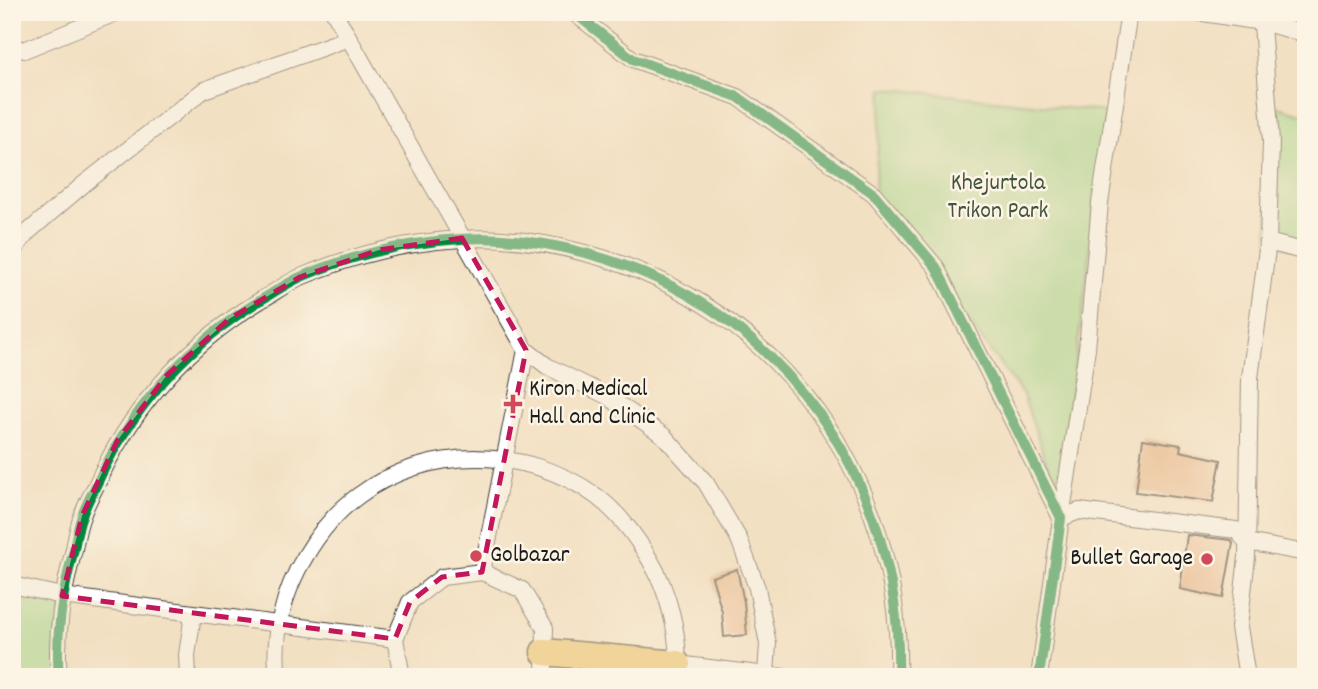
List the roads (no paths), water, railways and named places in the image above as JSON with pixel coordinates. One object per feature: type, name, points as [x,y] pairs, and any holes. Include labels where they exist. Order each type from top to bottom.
[{"type":"main road","points":[[542,664],[676,671]]},
{"type":"street","points":[[12,46],[24,50],[118,12]]},
{"type":"street","points":[[278,677],[279,624],[294,575],[321,531],[358,496],[403,471],[453,458],[504,459],[552,472],[596,496],[632,531],[658,573],[673,620],[676,671],[775,675],[757,588],[739,539],[706,484],[664,436],[607,396],[547,366],[526,350],[334,12]]},
{"type":"street","points":[[573,12],[633,58],[738,97],[874,194],[936,267],[1061,518]]},
{"type":"street","points":[[1039,677],[1087,349],[1100,203],[1129,12]]},
{"type":"street","points":[[1197,12],[1261,17],[1306,34]]},
{"type":"street","points":[[1247,677],[1239,627],[1247,542],[1251,378],[1268,242],[1271,141],[1261,17]]},
{"type":"street","points":[[12,252],[28,232],[84,184],[204,90],[349,38]]},
{"type":"street","points":[[59,677],[58,633],[62,596],[82,516],[117,441],[167,375],[229,319],[300,277],[379,250],[461,239],[513,240],[563,247],[613,260],[705,304],[746,334],[784,370],[816,409],[844,451],[867,497],[883,545],[894,595],[899,646],[898,677]]},
{"type":"street","points":[[1268,242],[1306,252]]},
{"type":"street","points":[[482,572],[526,350]]},
{"type":"street","points":[[1061,518],[1079,511],[1223,528],[1236,530],[1247,542],[1306,553]]},
{"type":"street","points":[[402,677],[395,639],[410,602],[442,577],[482,572],[522,590],[545,628],[542,664]]},
{"type":"street","points":[[12,585],[62,596],[395,639]]},
{"type":"street","points":[[188,677],[187,655],[193,614]]},
{"type":"place","name":"Kiron Medical Hall and Clinic","points":[[513,404]]},
{"type":"place","name":"Golbazar","points":[[476,556]]},
{"type":"place","name":"Bullet Garage","points":[[1207,559]]},
{"type":"park label","name":"Khejurtola Trikon Park","points":[[998,198]]}]
